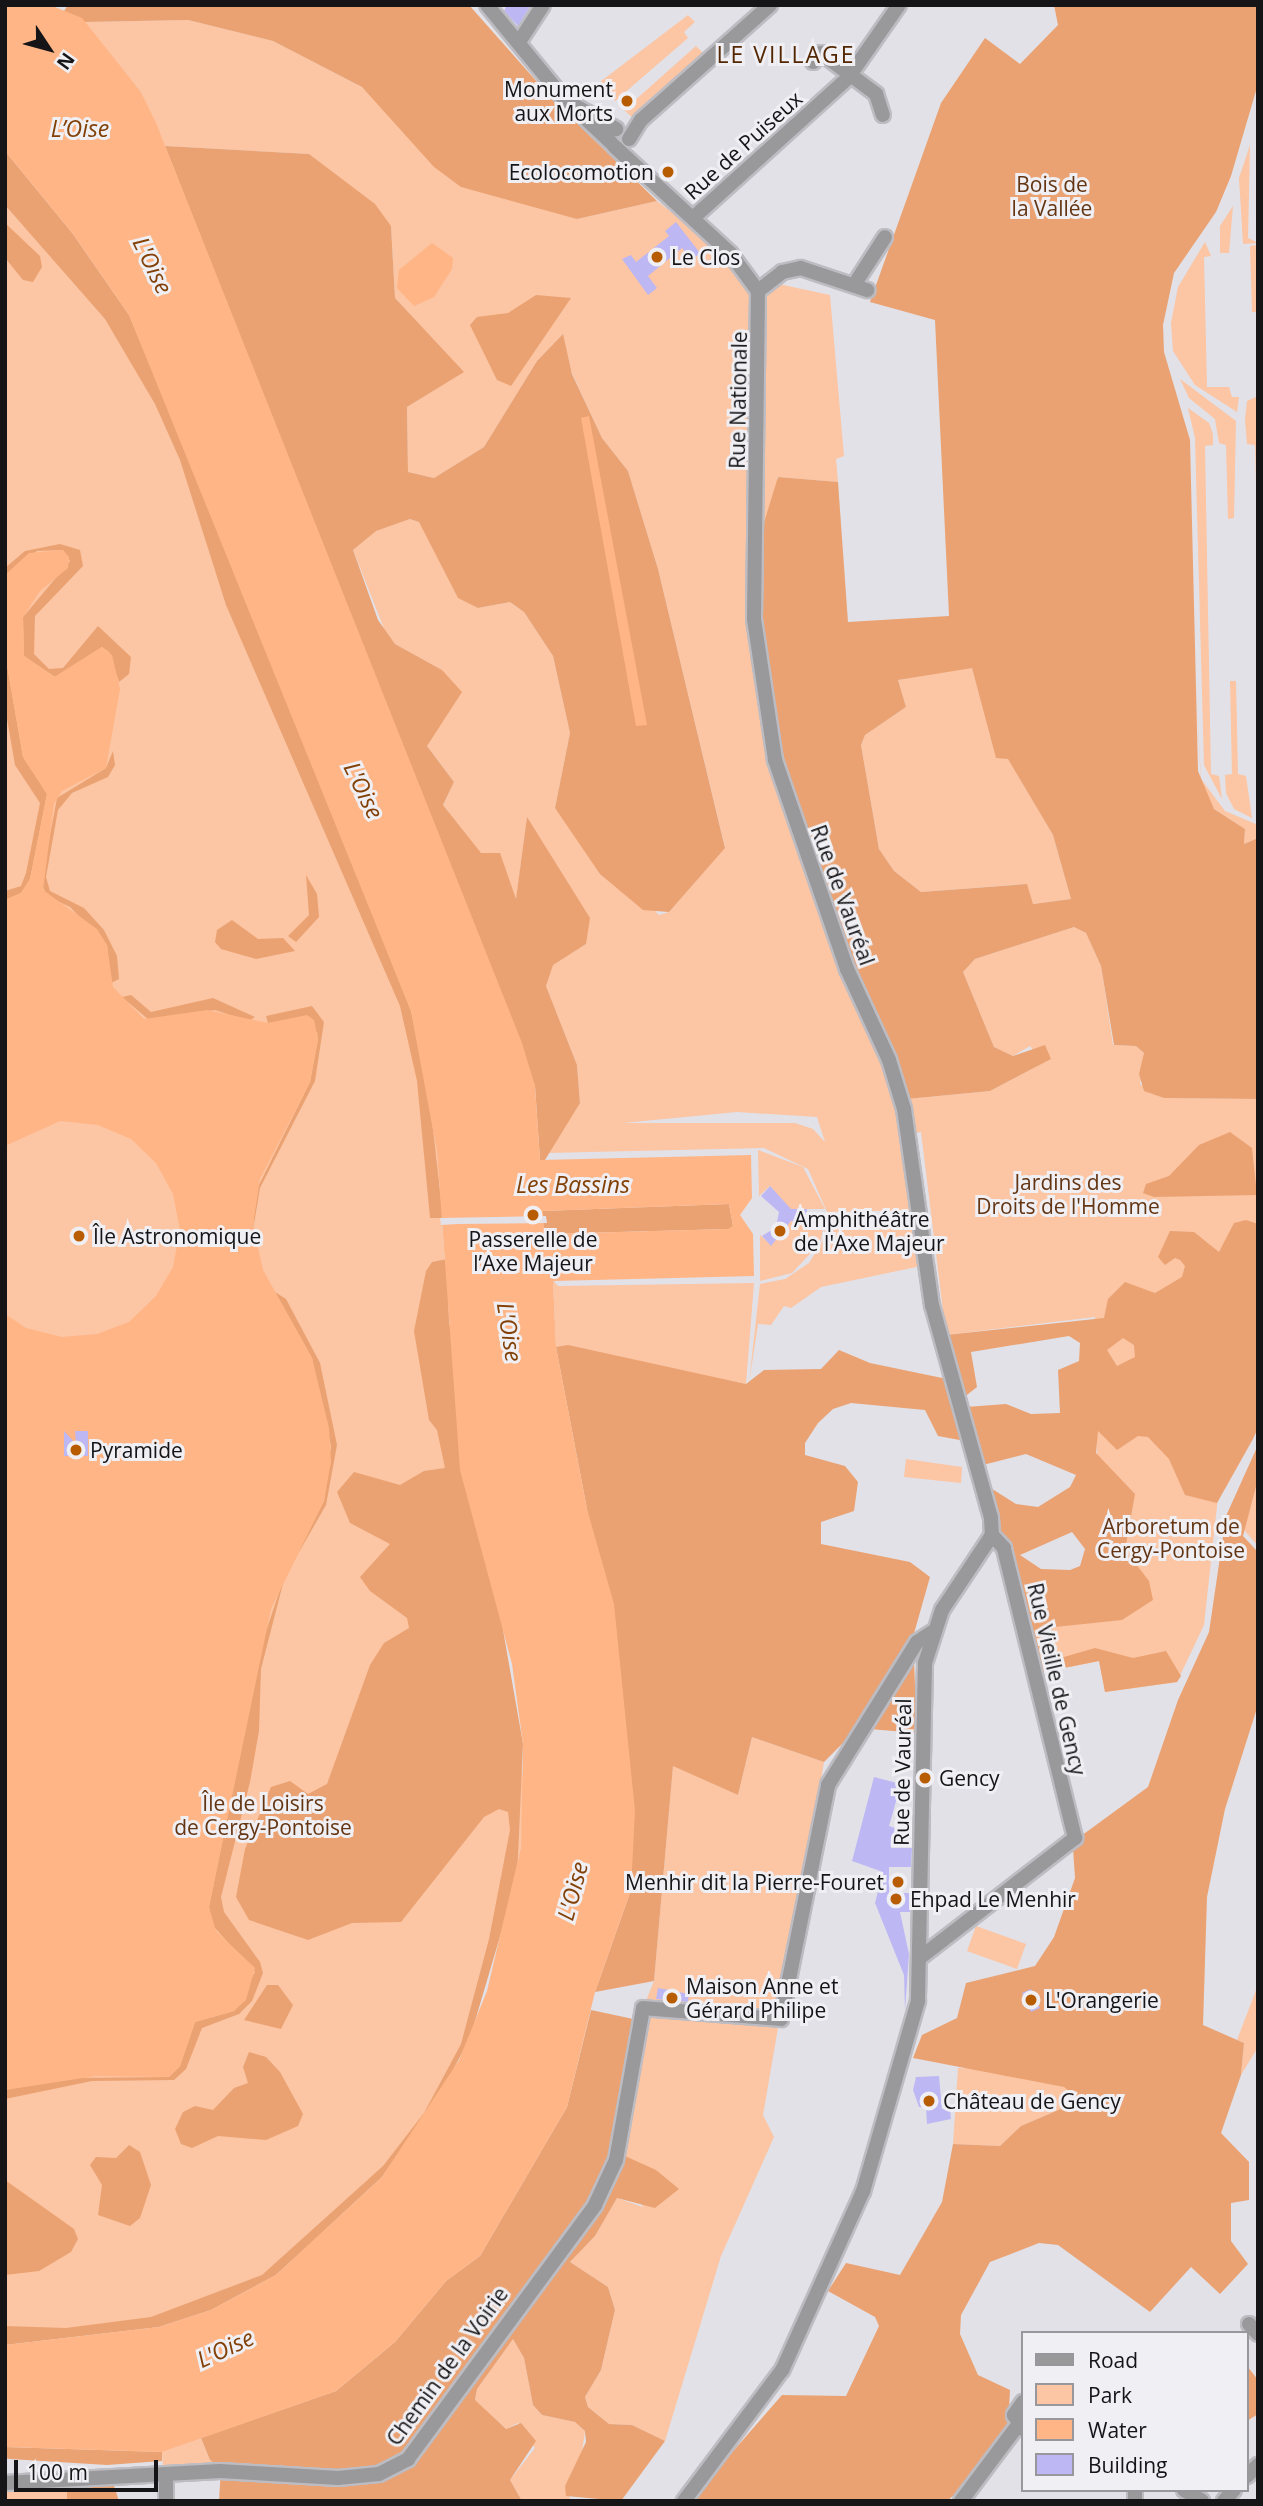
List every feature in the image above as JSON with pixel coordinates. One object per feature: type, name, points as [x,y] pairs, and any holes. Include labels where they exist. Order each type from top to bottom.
[{"type":"street","points":[[488,5],[565,100],[584,116],[619,138],[634,165],[746,271],[758,291],[782,272],[801,268],[860,288],[885,237]]},
{"type":"street","points":[[519,42],[543,5]]},
{"type":"street","points":[[619,138],[770,5]]},
{"type":"street","name":"Rue de Puiseux","points":[[693,218],[848,78],[899,5]]},
{"type":"street","points":[[813,62],[821,53],[848,78],[876,94],[883,116]]},
{"type":"street","name":"Rue Nationale","points":[[758,291],[754,619],[765,689]]},
{"type":"street","name":"Rue de Vauréal","points":[[684,2501],[773,2385],[855,2213],[911,2034],[921,1957],[925,1663],[931,1633],[992,1535],[932,1306],[904,1109],[786,802],[765,689]]},
{"type":"street","name":"Rue Vieille de Gency","points":[[921,1957],[928,1957],[1075,1838],[1004,1548],[992,1535]]},
{"type":"street","name":"Chemin de la Voirie","points":[[5,2483],[166,2477],[220,2471],[338,2478],[379,2474],[408,2459],[595,2205],[615,2160],[643,2008],[781,2019],[828,1785],[917,1642],[931,1633]]},
{"type":"street","points":[[961,2501],[1021,2427],[1014,2411],[1021,2404]]},
{"type":"street","points":[[166,2477],[166,2501]]},
{"type":"green space","points":[[68,5],[469,5],[553,100],[657,201],[577,219],[461,187],[434,167],[362,87],[273,41],[188,20],[84,22],[64,11]]},
{"type":"green space","name":"Bois de la Vallée","points":[[1054,5],[1258,5],[1258,84],[1231,176],[1216,212],[1174,273],[1163,325],[1164,352],[1190,440],[1198,771],[1214,809],[1245,829],[1244,844],[1258,838],[1258,1099],[1164,1098],[1144,1091],[1139,1074],[1144,1053],[1136,1046],[1114,1045],[1101,966],[1086,933],[1074,927],[975,959],[963,972],[994,1047],[1013,1056],[1045,1045],[1051,1059],[990,1091],[907,1099],[806,837],[785,767],[762,622],[762,529],[778,477],[838,482],[848,622],[949,616],[935,320],[870,302],[941,103],[985,38],[1020,64],[1058,25]],"holes":[[[972,668],[996,758],[1008,759],[1053,835],[1071,899],[1033,904],[1027,884],[921,892],[894,871],[879,849],[861,745],[865,735],[906,707],[898,680]]]},
{"type":"green space","points":[[688,15],[695,22],[684,32],[688,38],[615,101],[600,82]]},
{"type":"green space","points":[[188,20],[273,41],[362,87],[386,111],[577,219],[657,201],[760,280],[830,295],[844,456],[836,459],[838,482],[777,477],[842,932],[907,1099],[990,1091],[1043,1063],[1030,1046],[1013,1056],[994,1047],[963,972],[975,959],[1074,927],[1086,933],[1101,966],[1113,1045],[1136,1046],[1144,1053],[1140,1084],[1164,1098],[1258,1099],[1258,1428],[1218,1497],[1204,1625],[1177,1682],[1105,1692],[1099,1661],[1039,1673],[1029,1624],[1099,1605],[1095,1317],[946,1335],[921,1132],[899,1136],[915,1210],[827,1212],[808,1169],[764,1148],[546,1153],[580,1103],[577,1065],[546,986],[552,965],[586,944],[527,818],[516,901],[443,805],[454,782],[427,746],[442,670],[395,644],[385,631],[353,550],[375,531],[410,519],[419,522],[478,608],[510,602],[524,612],[553,656],[570,733],[555,808],[659,915],[669,912],[725,847],[658,569],[628,471],[602,438],[572,373],[562,335],[537,361],[484,447],[434,478],[408,472],[407,407],[463,372],[395,298],[391,226],[309,154],[165,146],[141,92],[84,22]],"holes":[[[737,1112],[817,1117],[825,1142],[813,1129],[795,1123],[623,1123]]]},
{"type":"green space","points":[[696,46],[705,55],[633,118],[624,110]]},
{"type":"green space","points":[[1250,145],[1248,238],[1258,243],[1243,244],[1239,178]]},
{"type":"green space","points":[[165,146],[309,154],[375,204],[391,226],[395,298],[464,372],[407,407],[408,472],[434,478],[484,447],[537,361],[563,334],[572,374],[602,438],[628,471],[658,569],[725,848],[669,912],[643,910],[600,874],[555,808],[570,733],[553,656],[524,612],[510,602],[478,608],[458,598],[419,522],[410,519],[376,531],[353,550],[378,620],[395,644],[442,670],[462,692],[427,746],[454,782],[443,805],[481,853],[500,853],[516,899],[527,817],[590,918],[586,944],[553,965],[546,986],[577,1065],[580,1103],[545,1160],[540,1160],[535,1086]]},
{"type":"green space","name":"Île de Loisirs de Cergy-Pontoise","points":[[5,151],[129,315],[411,1011],[437,1152],[449,1322],[524,1786],[521,1847],[470,2038],[412,2137],[309,2247],[211,2310],[5,2345]]},
{"type":"green space","points":[[5,151],[73,234],[129,315],[246,596],[411,1011],[430,1102],[443,1218],[430,1218],[417,1081],[400,1006],[226,605],[180,460],[155,404],[105,319],[5,205]]},
{"type":"green space","points":[[1233,206],[1229,253],[1220,253],[1220,226]]},
{"type":"green space","points":[[5,223],[40,256],[42,267],[33,282],[23,280],[6,259]]},
{"type":"green space","points":[[1205,242],[1211,256],[1204,257],[1207,387],[1229,387],[1232,397],[1239,397],[1237,412],[1195,385],[1173,351],[1171,323],[1178,287]]},
{"type":"green space","points":[[1258,245],[1258,312],[1252,312],[1250,246]]},
{"type":"green space","points":[[536,295],[571,298],[511,386],[497,380],[470,325],[477,317],[508,313]]},
{"type":"green space","points":[[1180,379],[1236,421],[1234,518],[1228,519],[1226,445],[1219,443],[1215,419],[1189,398]]},
{"type":"green space","points":[[1258,396],[1257,518],[1255,445],[1247,444],[1245,419],[1247,401]]},
{"type":"green space","points":[[1188,408],[1209,423],[1213,434],[1213,445],[1205,446],[1211,774],[1219,776],[1222,799],[1204,765],[1195,438]]},
{"type":"green space","points":[[60,544],[80,550],[83,566],[35,616],[34,654],[49,669],[63,668],[98,626],[131,657],[129,674],[119,682],[109,652],[102,647],[55,677],[24,656],[23,617],[70,561],[63,550],[37,551],[5,575],[5,568],[25,551]]},
{"type":"green space","points":[[5,654],[23,757],[47,794],[30,879],[21,893],[5,900],[5,891],[21,886],[26,873],[40,803],[15,765],[5,707]]},
{"type":"green space","points":[[1195,665],[1201,779],[1225,811],[1258,825],[1258,838],[1244,844],[1245,829],[1214,809],[1201,785]]},
{"type":"green space","points":[[972,667],[996,757],[1008,758],[1053,835],[1071,899],[1032,904],[1026,884],[921,892],[894,871],[879,849],[861,745],[865,735],[906,707],[898,680]]},
{"type":"green space","points":[[1230,681],[1236,681],[1238,774],[1246,776],[1252,818],[1234,809],[1226,793],[1225,775],[1232,774]]},
{"type":"green space","points":[[113,751],[115,765],[108,777],[72,793],[58,810],[46,877],[50,891],[84,908],[104,930],[117,956],[119,979],[111,983],[107,945],[70,907],[47,896],[41,883],[57,798],[106,768]]},
{"type":"green space","points":[[306,875],[317,894],[319,917],[296,942],[288,936],[309,915]]},
{"type":"green space","points":[[232,920],[258,939],[283,938],[295,951],[256,959],[221,949],[215,942],[217,930]]},
{"type":"green space","points":[[131,995],[151,1012],[213,998],[255,1017],[249,1021],[215,1010],[149,1020],[122,997]]},
{"type":"green space","points":[[312,1006],[324,1022],[315,1081],[260,1188],[253,1230],[256,1191],[310,1082],[318,1039],[317,1032],[285,1021],[268,1023],[266,1016]]},
{"type":"green space","points":[[1230,1132],[1252,1148],[1257,1195],[1154,1197],[1143,1193],[1146,1184],[1169,1176],[1199,1145]]},
{"type":"green space","points":[[758,1150],[803,1167],[825,1209],[790,1209],[770,1186],[759,1196]]},
{"type":"green space","points":[[729,1204],[733,1226],[729,1229],[544,1234],[542,1211]]},
{"type":"green space","points":[[915,1216],[912,1232],[918,1236],[921,1266],[821,1287],[791,1308],[784,1306],[771,1325],[758,1324],[749,1383],[760,1284],[785,1279],[809,1263],[822,1242],[828,1217]]},
{"type":"green space","points":[[1246,1220],[1258,1224],[1258,1428],[1253,1439],[1217,1503],[1185,1495],[1169,1459],[1148,1437],[1138,1436],[1117,1450],[1098,1431],[1096,1453],[1135,1494],[1125,1550],[1149,1581],[1153,1600],[1122,1620],[1055,1627],[1042,1640],[1047,1651],[1064,1657],[1095,1648],[1133,1658],[1166,1651],[1181,1676],[1177,1682],[1105,1692],[1099,1661],[1039,1673],[989,1487],[1016,1504],[1038,1507],[1070,1487],[1076,1475],[1026,1454],[983,1465],[966,1407],[1006,1404],[1031,1414],[1060,1413],[1058,1370],[1079,1361],[1080,1343],[1069,1336],[971,1352],[977,1387],[963,1398],[946,1335],[1104,1318],[1108,1299],[1125,1282],[1155,1293],[1182,1277],[1185,1266],[1180,1260],[1175,1258],[1165,1265],[1158,1257],[1170,1231],[1194,1232],[1219,1252],[1234,1223]],"holes":[[[1123,1338],[1134,1345],[1135,1357],[1117,1366],[1107,1350]],[[1072,1532],[1085,1549],[1080,1566],[1070,1570],[1041,1569],[1020,1555]]]},
{"type":"green space","points":[[791,1221],[825,1221],[820,1243],[792,1273],[760,1281],[760,1235],[771,1245]]},
{"type":"green space","points":[[447,1259],[449,1322],[523,1744],[517,1879],[470,2038],[445,2085],[382,2177],[276,2275],[211,2310],[159,2327],[5,2345],[5,2326],[66,2328],[151,2317],[262,2275],[383,2166],[424,2113],[461,2044],[489,1939],[510,1830],[508,1812],[499,1809],[484,1817],[401,1922],[352,1923],[308,1940],[249,1920],[236,1897],[245,1849],[271,1787],[290,1781],[308,1794],[327,1784],[370,1665],[384,1643],[409,1628],[407,1618],[370,1591],[360,1577],[390,1544],[350,1523],[337,1492],[354,1472],[400,1485],[424,1471],[445,1468],[437,1430],[429,1420],[414,1331],[426,1271],[432,1262]]},
{"type":"green space","points":[[553,1280],[558,1286],[754,1283],[746,1384],[556,1347]]},
{"type":"green space","points":[[275,1292],[286,1299],[320,1363],[337,1445],[326,1505],[291,1566],[324,1501],[331,1446],[312,1358]]},
{"type":"green space","points":[[568,1345],[746,1384],[764,1370],[821,1369],[839,1350],[870,1363],[947,1379],[965,1441],[938,1436],[925,1410],[851,1403],[833,1409],[818,1423],[805,1443],[805,1455],[845,1466],[858,1482],[854,1511],[821,1522],[821,1544],[910,1562],[930,1577],[913,1637],[917,1733],[858,1728],[824,1762],[752,1737],[738,1795],[673,1766],[654,1981],[595,1992],[631,1890],[587,1509],[556,1347]]},
{"type":"green space","points":[[1258,1445],[1258,1479],[1243,1536],[1258,1552],[1258,1705],[1225,1809],[1207,1897],[1203,2025],[1244,2043],[1241,2075],[1221,2133],[1249,2162],[1249,2200],[1231,2203],[1231,2241],[1248,2264],[1220,2294],[1191,2267],[1150,2312],[1058,2245],[1039,2243],[990,2262],[961,2315],[960,2334],[978,2375],[1010,2390],[1008,2428],[968,2483],[947,2501],[699,2501],[694,2496],[782,2395],[846,2396],[879,2326],[875,2317],[828,2291],[846,2263],[900,2275],[942,2202],[953,2144],[1000,2146],[1021,2126],[1070,2105],[1072,2094],[1064,2087],[913,2058],[922,2035],[957,2018],[966,1983],[1035,1966],[1054,1937],[1075,1878],[1073,1849],[1081,1836],[1148,1787],[1178,1700],[1209,1632],[1226,1516]]},
{"type":"green space","points":[[906,1459],[962,1467],[961,1483],[904,1477]]},
{"type":"green space","points":[[1258,1479],[1258,1546],[1244,1530]]},
{"type":"green space","points":[[286,1572],[261,1669],[259,1731],[250,1782],[221,1897],[224,1912],[260,1962],[263,1973],[252,2001],[239,2014],[202,2028],[186,2069],[174,2080],[92,2081],[5,2099],[5,2090],[72,2078],[169,2077],[180,2066],[195,2022],[234,2011],[255,1972],[213,1926],[209,1907],[264,1637]]},
{"type":"green space","points":[[752,1737],[824,1762],[763,2115],[774,2137],[721,2256],[665,2441],[632,2425],[609,2424],[588,2407],[585,2397],[601,2370],[615,2310],[608,2287],[570,2262],[595,2236],[617,2198],[643,2207],[614,2151],[638,2020],[654,1981],[673,1765],[738,1795]]},
{"type":"green space","points":[[976,1926],[1026,1944],[1017,1969],[967,1951]]},
{"type":"green space","points":[[267,1985],[278,1985],[293,2005],[281,2029],[244,2020]]},
{"type":"green space","points":[[1258,1985],[1258,2047],[1241,2075],[1244,2043],[1237,2040]]},
{"type":"green space","points":[[591,2010],[638,2020],[614,2151],[656,2170],[679,2189],[655,2208],[617,2198],[595,2236],[570,2262],[608,2287],[615,2310],[601,2370],[585,2397],[588,2407],[609,2424],[632,2425],[665,2441],[621,2501],[566,2496],[565,2486],[586,2442],[585,2431],[575,2422],[542,2415],[533,2405],[524,2358],[513,2339],[477,2389],[475,2400],[506,2429],[521,2423],[536,2441],[510,2480],[522,2501],[219,2501],[221,2468],[210,2460],[201,2438],[336,2391],[395,2342],[446,2281],[480,2256],[567,2107]]},
{"type":"green space","points":[[249,2052],[266,2057],[280,2072],[303,2114],[298,2126],[266,2140],[218,2136],[192,2148],[181,2144],[175,2129],[183,2112],[195,2106],[213,2110],[234,2088],[248,2083],[243,2067]]},
{"type":"green space","points":[[958,2068],[994,2069],[1064,2087],[1073,2094],[1070,2105],[1021,2126],[1000,2146],[953,2144]]},
{"type":"green space","points":[[129,2145],[140,2152],[151,2185],[140,2218],[130,2226],[98,2215],[102,2185],[90,2165],[96,2157],[116,2158]]},
{"type":"green space","points":[[5,2180],[74,2229],[78,2239],[71,2252],[39,2271],[5,2275]]},
{"type":"green space","points":[[513,2339],[524,2358],[533,2405],[542,2415],[575,2422],[585,2431],[581,2458],[565,2486],[571,2501],[522,2501],[510,2480],[535,2448],[518,2423],[506,2429],[475,2401],[477,2389]]},
{"type":"green space","points":[[1249,2369],[1258,2380],[1258,2414],[1249,2420]]},
{"type":"green space","points":[[201,2438],[210,2460],[221,2468],[5,2480],[5,2474],[163,2468],[162,2452]]},
{"type":"green space","points":[[5,2447],[162,2452],[162,2461],[107,2465],[10,2459],[5,2458]]},
{"type":"green space","points":[[67,2486],[67,2501],[5,2501],[5,2488]]},
{"type":"green space","points":[[67,2486],[114,2486],[119,2501],[67,2501]]},
{"type":"water","name":"L’Oise","points":[[5,5],[50,5],[82,18],[141,92],[156,123],[522,1043],[535,1086],[540,1160],[751,1155],[752,1198],[740,1215],[753,1234],[754,1276],[553,1281],[556,1347],[587,1509],[614,1604],[635,1811],[631,1890],[595,1992],[567,2107],[480,2256],[446,2281],[395,2342],[336,2391],[162,2452],[5,2447],[5,2345],[159,2327],[211,2310],[276,2275],[382,2177],[459,2060],[487,1991],[521,1847],[523,1744],[512,1664],[460,1470],[437,1152],[411,1011],[129,315],[73,234],[5,151]],"holes":[[[729,1204],[733,1226],[728,1229],[544,1234],[543,1211]]]},
{"type":"water","points":[[432,243],[453,258],[452,269],[434,297],[414,306],[397,288],[399,270]]},
{"type":"water","points":[[589,416],[647,725],[636,726],[581,418]]},
{"type":"water","points":[[63,550],[69,557],[68,568],[40,591],[23,617],[24,656],[54,677],[102,647],[112,655],[120,689],[106,768],[62,791],[54,804],[43,890],[97,929],[107,945],[113,987],[144,1019],[207,1010],[268,1023],[307,1015],[314,1020],[318,1039],[310,1082],[260,1179],[253,1225],[263,1270],[312,1358],[329,1428],[331,1462],[324,1501],[271,1609],[209,1907],[216,1931],[255,1968],[246,2000],[234,2011],[195,2022],[180,2066],[169,2077],[96,2076],[5,2090],[5,1314],[26,1328],[62,1337],[97,1334],[129,1322],[156,1296],[173,1267],[180,1230],[173,1194],[156,1163],[131,1139],[98,1125],[60,1121],[5,1146],[5,900],[21,893],[30,879],[47,794],[23,757],[5,654],[5,575],[29,553]]},
{"type":"pier","points":[[546,1216],[547,1223],[441,1225],[440,1218]]},
{"type":"building","points":[[507,5],[531,5],[518,26],[504,11]]},
{"type":"building","name":"Le Clos","points":[[676,222],[700,253],[692,260],[682,248],[648,276],[657,288],[648,295],[622,259],[631,255],[636,262],[669,236],[665,231]]},
{"type":"building","points":[[770,1186],[791,1209],[807,1209],[807,1221],[791,1221],[771,1246],[762,1236],[776,1227],[779,1212],[761,1196]]},
{"type":"building","name":"Pyramide","points":[[64,1431],[76,1444],[75,1431],[88,1431],[88,1456],[64,1456]]},
{"type":"building","name":"Ehpad Le Menhir","points":[[874,1777],[901,1784],[889,1826],[895,1828],[891,1848],[912,1848],[911,1867],[889,1867],[889,1893],[911,1893],[910,1912],[900,1912],[909,1954],[905,2011],[904,1975],[875,1903],[883,1872],[852,1861]]},
{"type":"building","name":"Maison Anne et Gérard Philipe","points":[[658,1988],[689,1994],[688,2002],[656,1999]]},
{"type":"building","name":"L'Orangerie","points":[[1031,1989],[1040,2008],[1031,2012],[1022,1993]]},
{"type":"building","name":"Château de Gency","points":[[939,2076],[942,2109],[950,2109],[951,2119],[927,2124],[926,2107],[919,2107],[913,2090],[916,2077]]},
{"type":"place","name":"Monument aux Morts","points":[[627,101]]},
{"type":"place","name":"Ecolocomotion","points":[[668,172]]},
{"type":"place","name":"Le Clos","points":[[657,257]]},
{"type":"place","name":"Passerelle de l’Axe Majeur","points":[[533,1215]]},
{"type":"place","name":"Amphithéâtre de l'Axe Majeur","points":[[780,1231]]},
{"type":"place","name":"Île Astronomique","points":[[79,1236]]},
{"type":"place","name":"Pyramide","points":[[76,1450]]},
{"type":"place","name":"Gency","points":[[925,1778]]},
{"type":"place","name":"Menhir dit la Pierre-Fouret","points":[[898,1882]]},
{"type":"place","name":"Ehpad Le Menhir","points":[[896,1899]]},
{"type":"place","name":"Maison Anne et Gérard Philipe","points":[[672,1998]]},
{"type":"place","name":"L'Orangerie","points":[[1031,2000]]},
{"type":"place","name":"Château de Gency","points":[[929,2101]]},
{"type":"district","name":"LE VILLAGE","points":[[786,54]]},
{"type":"water label","name":"L'Oise","points":[[153,265]]},
{"type":"water label","name":"L'Oise","points":[[364,790]]},
{"type":"water label","name":"Les Bassins","points":[[573,1184]]},
{"type":"water label","name":"L'Oise","points":[[510,1332]]},
{"type":"water label","name":"L'Oise","points":[[572,1891]]},
{"type":"water label","name":"L'Oise","points":[[225,2348]]},
{"type":"park label","name":"Jardins des Droits de l'Homme","points":[[1068,1194]]},
{"type":"park label","name":"Arboretum de Cergy‐Pontoise","points":[[1171,1538]]}]
